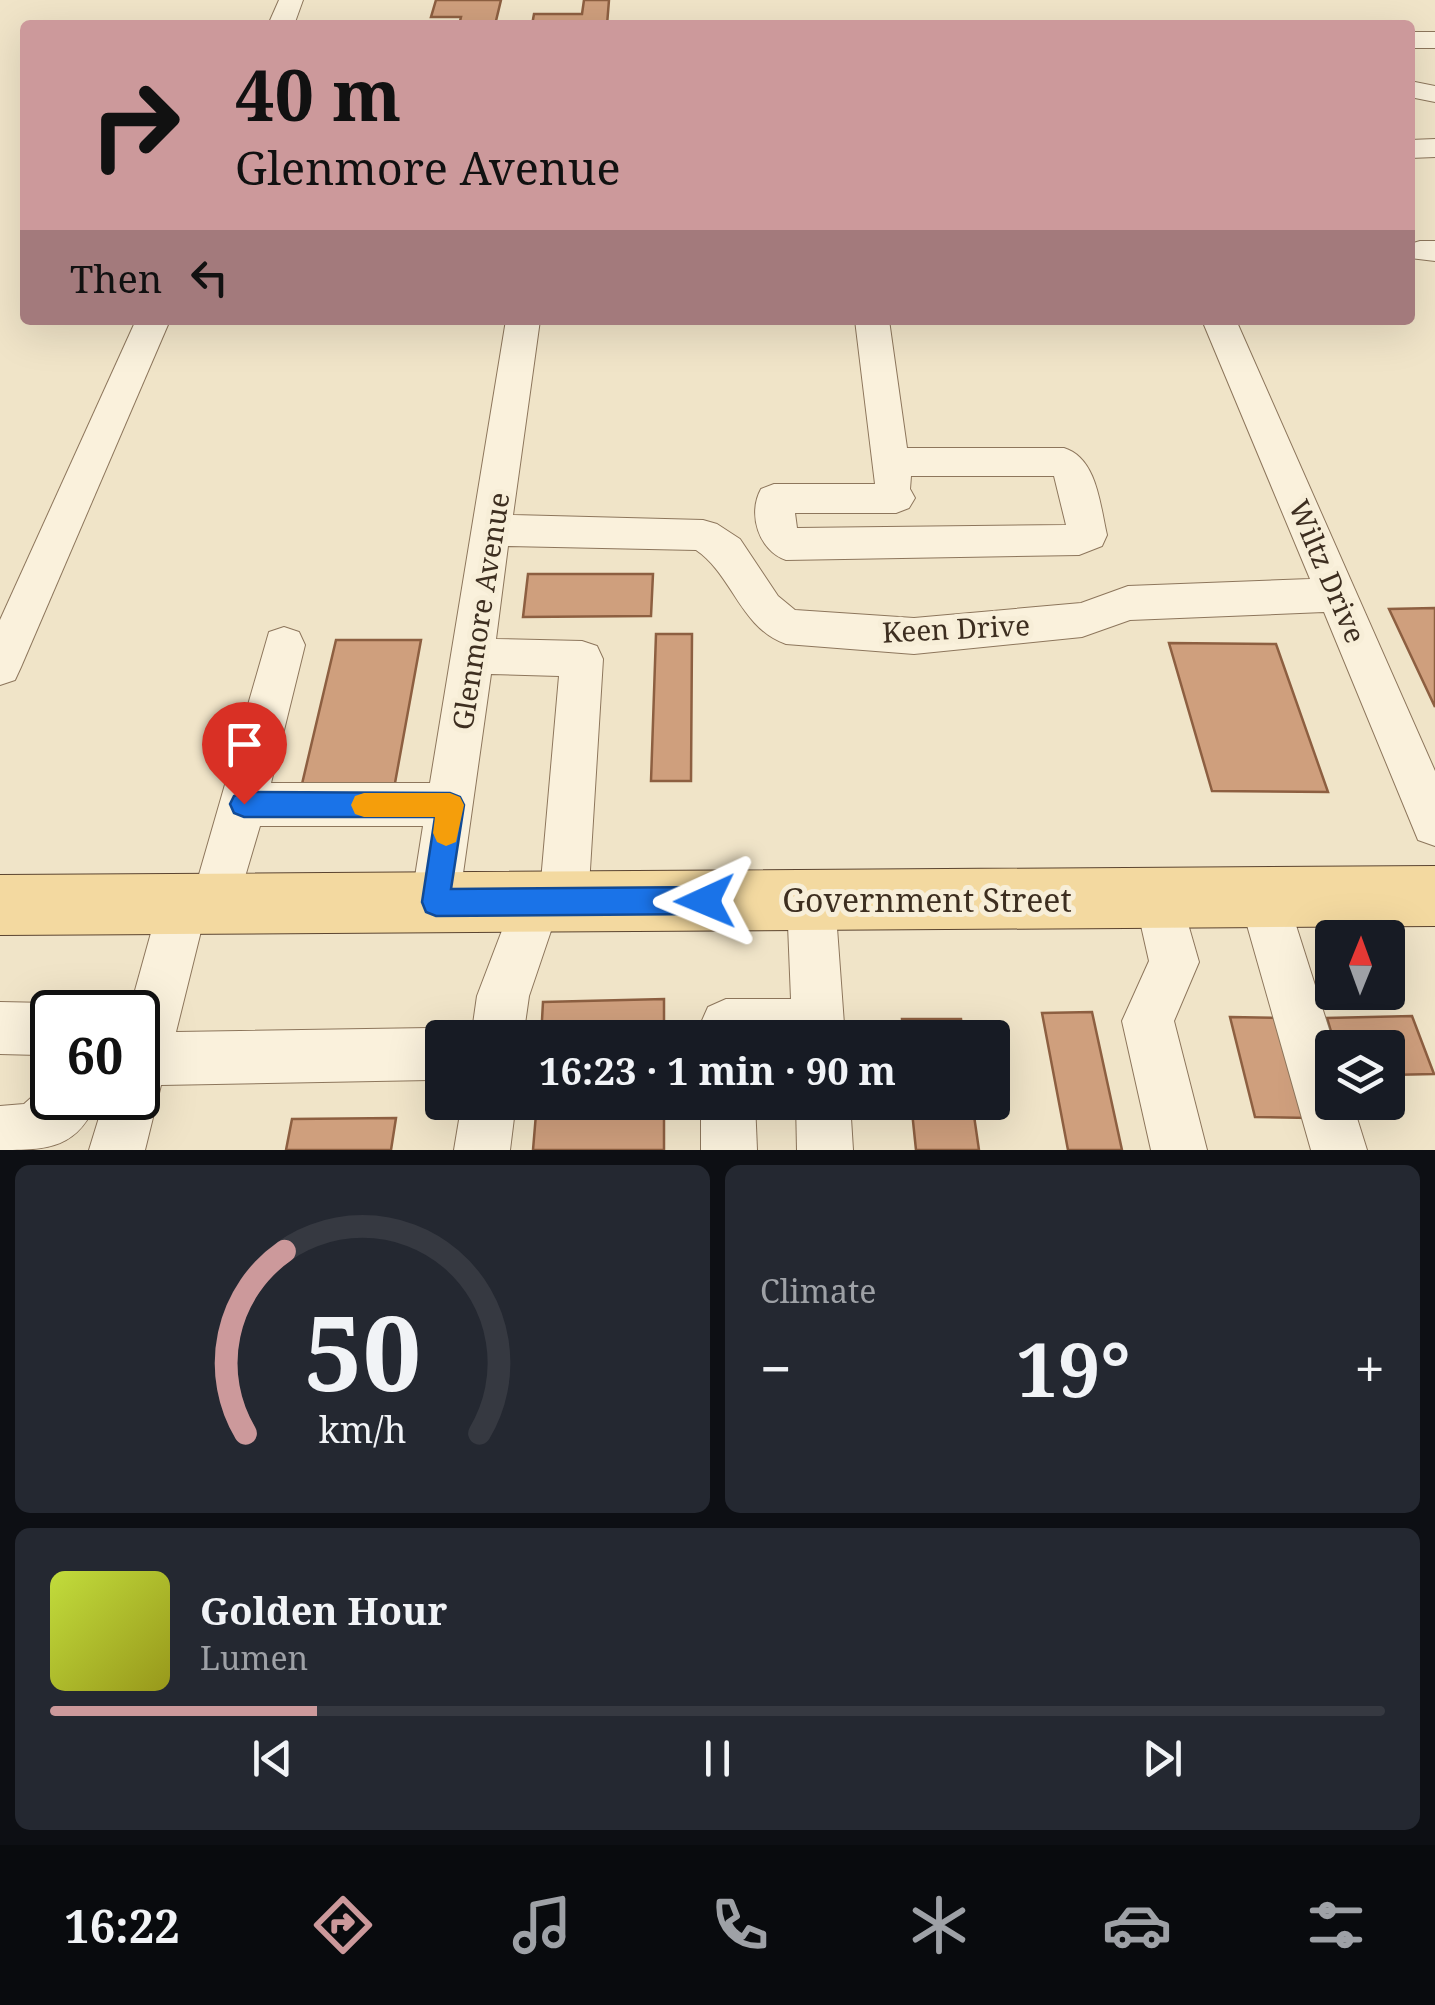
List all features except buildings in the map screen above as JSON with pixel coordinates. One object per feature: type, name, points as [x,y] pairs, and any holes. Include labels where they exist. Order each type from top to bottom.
[{"type":"main road","name":"Government Street","points":[[0,905],[1435,896]]},
{"type":"street","points":[[0,667],[16,594],[150,325]]},
{"type":"street","name":"Glenmore Avenue","points":[[436,902],[522,325]]},
{"type":"street","points":[[873,325],[905,544]]},
{"type":"street","name":"Wiltz Drive","points":[[1221,325],[1435,824]]},
{"type":"street","points":[[1064,462],[1072,472],[1088,535],[1079,540],[786,544],[778,534],[774,499],[894,480],[1064,462]]},
{"type":"street","name":"Keen Drive","points":[[493,530],[703,535],[726,550],[764,608],[786,626],[804,628],[914,636],[1082,620],[1128,603],[1339,594]]},
{"type":"street","points":[[160,1013],[199,904],[244,804],[284,645]]},
{"type":"street","points":[[473,656],[582,658],[550,903],[503,996],[500,1020]]},
{"type":"street","points":[[244,804],[450,805]]},
{"type":"street","points":[[1159,898],[1174,962],[1148,1022],[1180,1150]]},
{"type":"street","points":[[1263,898],[1338,1150]]},
{"type":"street","points":[[812,900],[818,1020]]},
{"type":"street","points":[[0,1028],[30,1029]]},
{"type":"street","points":[[160,1076],[425,1054]]},
{"type":"street","points":[[0,1134],[22,1134],[53,1120]]},
{"type":"street","points":[[117,1150],[125,1120]]},
{"type":"street","points":[[482,1150],[486,1120]]},
{"type":"street","points":[[728,1120],[729,1150]]},
{"type":"street","points":[[824,1120],[826,1150]]},
{"type":"slow traffic","points":[[364,805],[450,805],[446,833]]},
{"type":"route","points":[[244,804],[450,805],[436,902],[705,901]]}]
